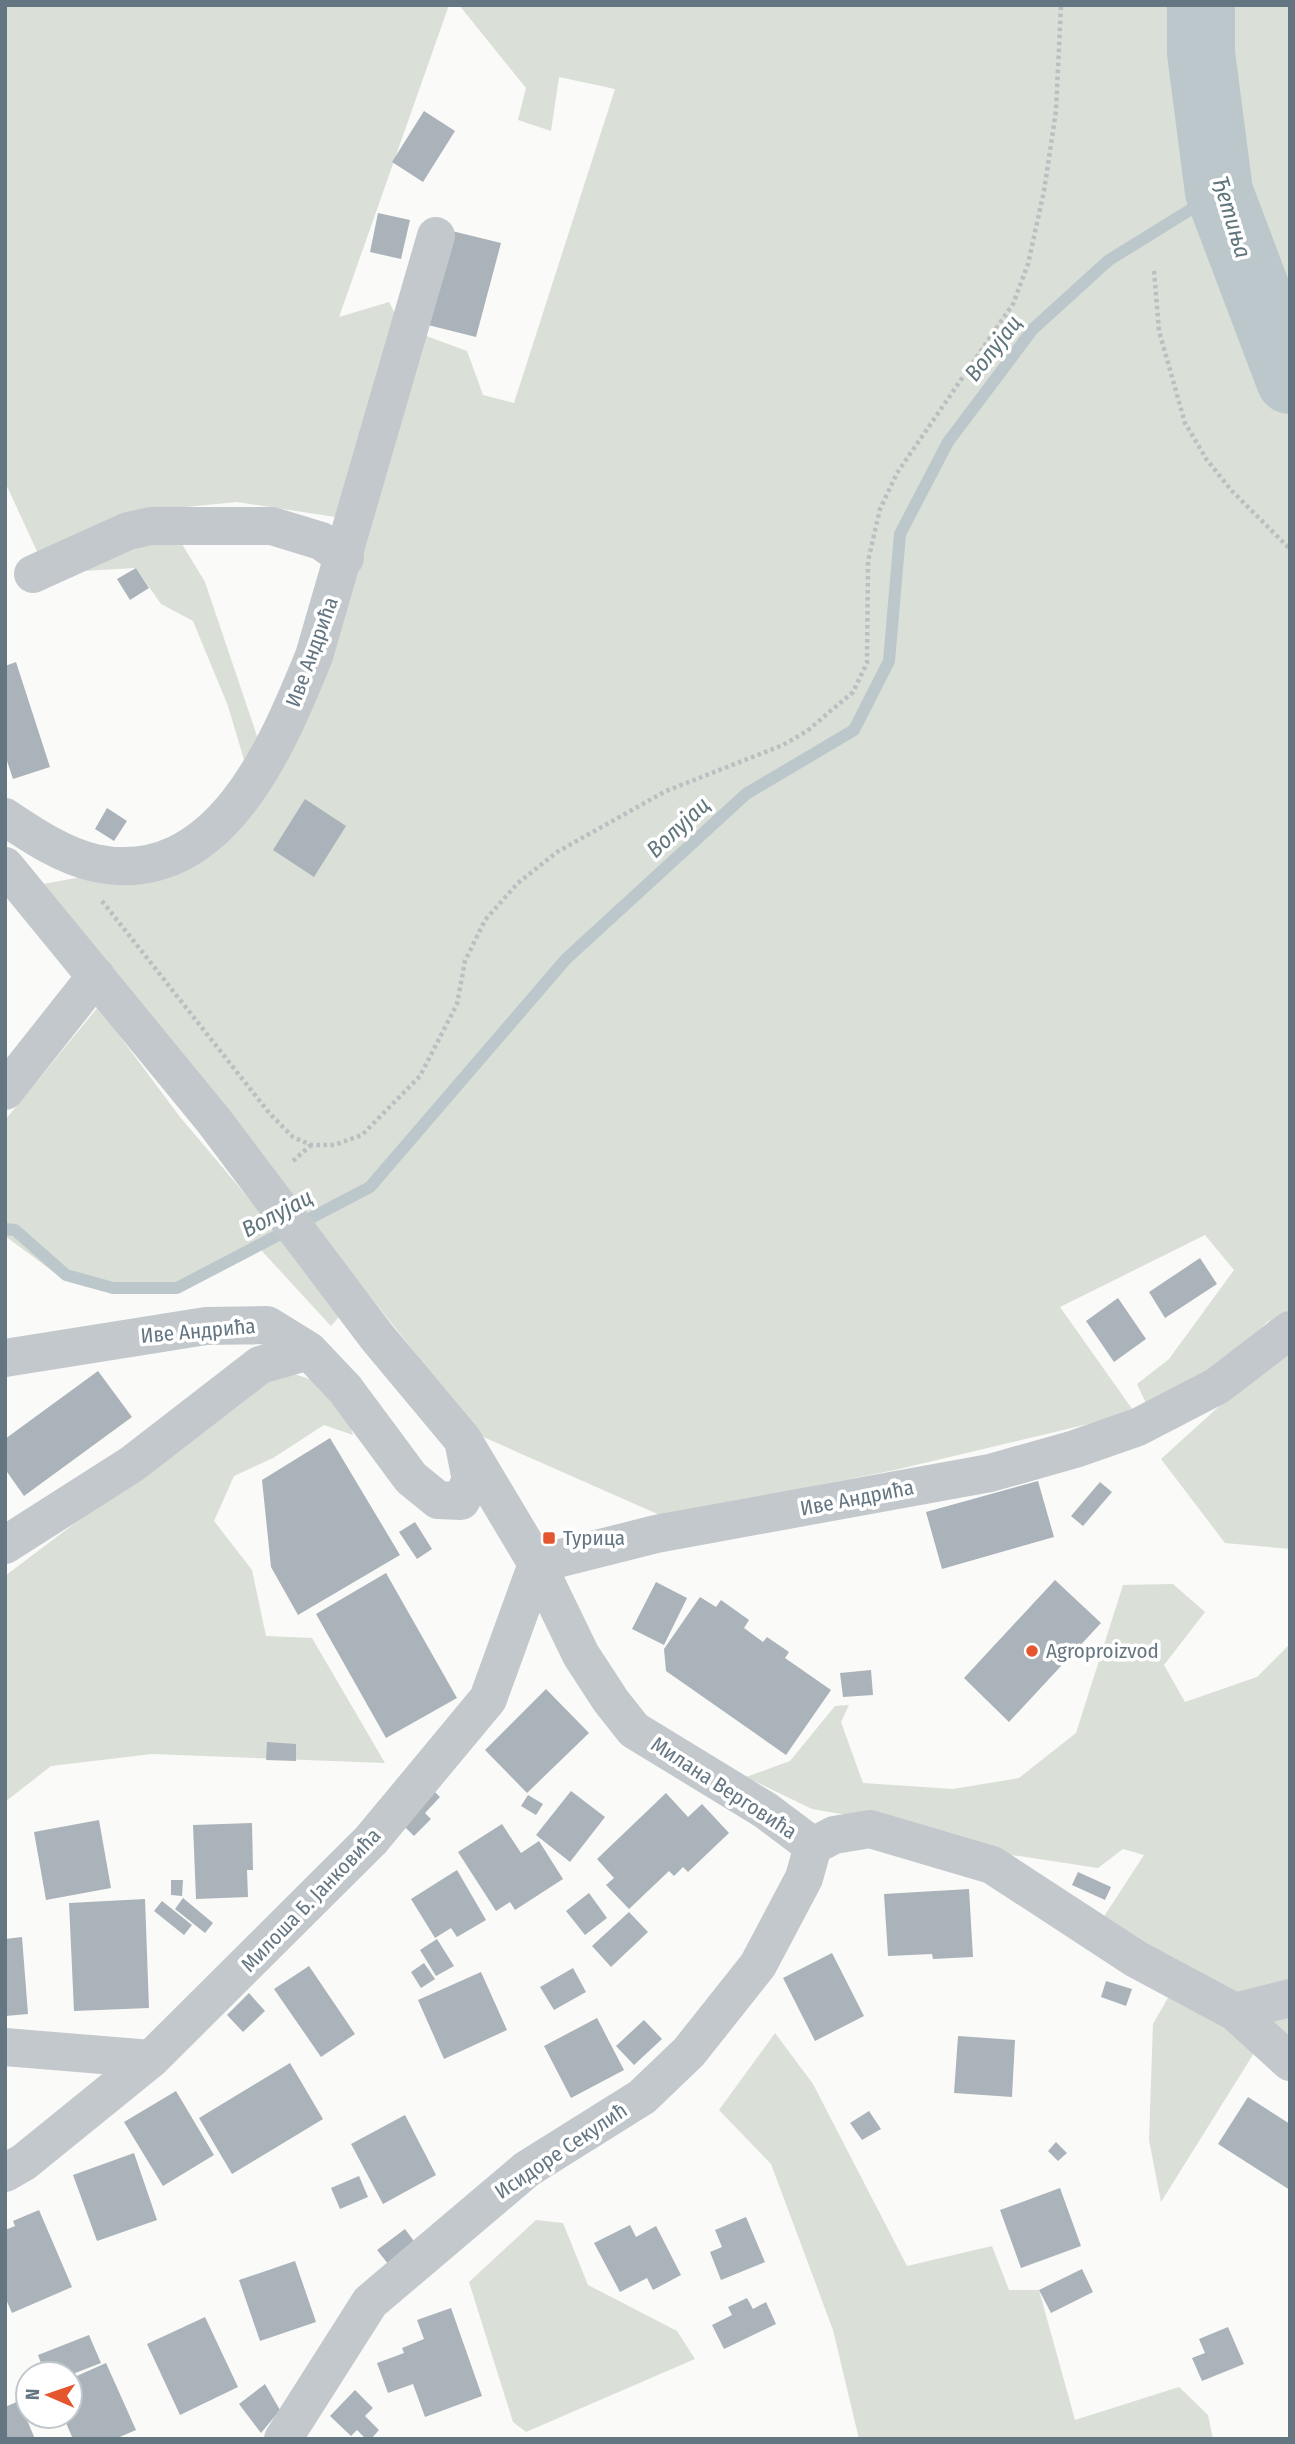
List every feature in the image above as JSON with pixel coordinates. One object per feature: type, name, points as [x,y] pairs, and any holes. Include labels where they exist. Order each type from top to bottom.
[{"type":"street","name":"Иве Андрића","points":[[5,817],[82,859],[113,864],[157,862],[178,855],[229,816],[248,790],[292,710],[314,656],[345,558],[436,236]]},
{"type":"street","points":[[33,574],[128,531],[151,526],[272,526],[321,541],[345,558]]},
{"type":"street","name":"Иве Андрића","points":[[5,866],[96,976],[279,1208],[377,1338],[463,1440],[537,1564],[656,1534],[990,1473],[1075,1449],[1138,1427],[1217,1386],[1290,1331]]},
{"type":"street","points":[[5,1091],[96,976]]},
{"type":"street","name":"Иве Андрића","points":[[5,1358],[206,1326],[267,1325],[309,1351],[345,1389],[411,1478],[438,1500],[461,1501],[471,1480],[463,1440]]},
{"type":"street","points":[[11,1534],[132,1464],[260,1365],[309,1351]]},
{"type":"street","name":"Милана Верговића","points":[[537,1564],[581,1655],[634,1730],[765,1810],[813,1846],[834,1835],[870,1829],[992,1865],[1136,1959],[1235,2012],[1290,2062]]},
{"type":"street","name":"Милоша Б. Јанковића","points":[[5,2174],[24,2162],[151,2059],[371,1840],[488,1699],[537,1564]]},
{"type":"street","name":"Исидоре Секулић","points":[[283,2439],[370,2302],[527,2169],[642,2097],[689,2052],[758,1965],[804,1878],[813,1846]]},
{"type":"street","points":[[1235,2012],[1290,1998]]},
{"type":"street","points":[[5,2047],[151,2059]]},
{"type":"path","points":[[82,859],[88,883],[270,1114],[293,1137],[311,1144],[334,1145],[362,1135],[420,1076],[457,1004],[465,961],[485,920],[518,883],[557,852],[666,791],[783,745],[807,731],[853,692],[867,663],[868,561],[880,509],[897,473],[1013,304],[1028,264],[1044,191],[1056,111],[1061,5]]},
{"type":"path","points":[[1154,271],[1159,331],[1185,423],[1231,490],[1290,549]]},
{"type":"shaded area","points":[[5,5],[449,5],[339,317],[389,302],[402,327],[467,351],[483,395],[514,403],[615,89],[559,77],[551,131],[518,120],[526,88],[459,5],[1290,5],[1290,1549],[1225,1543],[1161,1459],[1225,1401],[1270,1319],[1212,1379],[1149,1410],[1137,1384],[1169,1359],[1234,1270],[1205,1235],[1060,1307],[1135,1413],[895,1470],[662,1516],[481,1436],[43,884],[192,857],[256,800],[228,706],[193,621],[161,604],[136,568],[47,573],[5,482]],"holes":[[[237,502],[342,518],[313,699],[259,742],[205,582],[176,534],[176,508]]]},
{"type":"shaded area","points":[[98,1007],[180,1117],[344,1311],[331,1326],[260,1249],[166,1293],[106,1290],[55,1273],[5,1236],[5,1120]]},
{"type":"shaded area","points":[[287,1372],[313,1381],[331,1392],[344,1409],[353,1435],[324,1425],[273,1458],[234,1476],[214,1521],[252,1570],[266,1636],[312,1638],[385,1763],[152,1754],[51,1766],[5,1802],[5,1576],[251,1390]]},
{"type":"shaded area","points":[[1173,1584],[1205,1612],[1164,1665],[1185,1702],[1257,1677],[1290,1644],[1290,2066],[1254,2053],[1161,2202],[1149,2140],[1153,2024],[1185,1968],[1103,1918],[1144,1855],[1123,1849],[1098,1868],[1012,1855],[888,1822],[812,1809],[746,1777],[790,1761],[835,1706],[849,1705],[841,1722],[863,1783],[953,1789],[1019,1778],[1076,1733],[1123,1585]]},
{"type":"shaded area","points":[[775,2033],[813,2084],[907,2266],[992,2246],[1009,2290],[1039,2290],[1075,2420],[1179,2387],[1208,2415],[1213,2439],[859,2439],[833,2330],[771,2164],[719,2110]]},
{"type":"shaded area","points":[[536,2220],[563,2223],[588,2285],[677,2331],[695,2359],[526,2432],[513,2422],[469,2282]]},
{"type":"building","points":[[424,111],[455,131],[423,182],[392,162]]},
{"type":"building","points":[[378,213],[410,220],[401,259],[370,252]]},
{"type":"building","points":[[452,231],[501,243],[476,337],[428,325]]},
{"type":"building","points":[[136,568],[149,588],[130,600],[117,579]]},
{"type":"building","points":[[16,662],[50,767],[13,779],[5,755],[5,666]]},
{"type":"building","points":[[305,799],[346,826],[314,877],[273,850]]},
{"type":"building","points":[[107,808],[127,821],[114,841],[95,829]]},
{"type":"building","points":[[1200,1258],[1217,1284],[1165,1318],[1149,1292]]},
{"type":"building","points":[[1118,1298],[1146,1339],[1114,1362],[1086,1321]]},
{"type":"building","points":[[98,1371],[132,1417],[24,1496],[5,1469],[5,1439]]},
{"type":"building","points":[[330,1438],[400,1555],[298,1615],[271,1567],[262,1480]]},
{"type":"building","points":[[1038,1481],[1054,1537],[942,1569],[926,1512]]},
{"type":"building","points":[[1100,1482],[1112,1492],[1083,1526],[1071,1516]]},
{"type":"building","points":[[415,1522],[432,1549],[417,1559],[399,1532]]},
{"type":"building","points":[[386,1573],[457,1698],[386,1738],[316,1614]]},
{"type":"building","name":"Agroproizvod","points":[[1055,1580],[1101,1623],[1009,1722],[964,1678]]},
{"type":"building","points":[[656,1582],[687,1598],[664,1645],[632,1629]]},
{"type":"building","points":[[700,1597],[716,1607],[721,1600],[749,1620],[744,1628],[763,1642],[767,1637],[789,1652],[785,1658],[831,1690],[786,1755],[666,1671],[664,1649]]},
{"type":"building","points":[[871,1670],[873,1695],[843,1697],[840,1673]]},
{"type":"building","points":[[546,1689],[589,1733],[527,1793],[485,1750]]},
{"type":"building","points":[[267,1742],[296,1744],[296,1761],[266,1760]]},
{"type":"building","points":[[431,1788],[440,1797],[425,1813],[431,1819],[414,1836],[399,1821]]},
{"type":"building","points":[[571,1791],[605,1817],[570,1862],[536,1835]]},
{"type":"building","points":[[666,1793],[688,1817],[702,1804],[729,1833],[688,1872],[683,1867],[674,1876],[669,1871],[629,1909],[606,1885],[614,1878],[597,1859]]},
{"type":"building","points":[[528,1795],[543,1804],[536,1815],[521,1806]]},
{"type":"building","points":[[99,1820],[111,1888],[46,1900],[34,1832]]},
{"type":"building","points":[[252,1823],[253,1870],[247,1870],[248,1897],[196,1899],[193,1825]]},
{"type":"building","points":[[502,1824],[521,1853],[539,1841],[563,1879],[515,1910],[510,1902],[496,1911],[458,1852]]},
{"type":"building","points":[[457,1870],[486,1920],[457,1937],[451,1928],[435,1938],[411,1899]]},
{"type":"building","points":[[1078,1872],[1111,1887],[1105,1900],[1072,1885]]},
{"type":"building","points":[[171,1880],[183,1880],[182,1896],[171,1895]]},
{"type":"building","points":[[969,1889],[973,1957],[933,1959],[932,1954],[888,1956],[884,1894]]},
{"type":"building","points":[[589,1893],[607,1918],[585,1935],[566,1911]]},
{"type":"building","points":[[183,1898],[213,1923],[205,1933],[175,1909]]},
{"type":"building","points":[[145,1899],[149,2008],[74,2011],[69,1903]]},
{"type":"building","points":[[162,1901],[192,1925],[184,1935],[154,1911]]},
{"type":"building","points":[[629,1912],[648,1932],[611,1967],[592,1946]]},
{"type":"building","points":[[22,1937],[28,2014],[5,2016],[5,1939]]},
{"type":"building","points":[[437,1939],[454,1966],[436,1976],[420,1950]]},
{"type":"building","points":[[832,1953],[864,2016],[815,2041],[783,1978]]},
{"type":"building","points":[[424,1963],[435,1979],[421,1988],[411,1972]]},
{"type":"building","points":[[309,1966],[355,2034],[321,2057],[274,1989]]},
{"type":"building","points":[[573,1968],[586,1992],[554,2010],[540,1987]]},
{"type":"building","points":[[481,1972],[507,2030],[444,2059],[418,2000]]},
{"type":"building","points":[[1106,1981],[1132,1989],[1126,2006],[1101,1997]]},
{"type":"building","points":[[249,1993],[265,2011],[243,2032],[227,2015]]},
{"type":"building","points":[[597,2018],[624,2070],[571,2098],[544,2046]]},
{"type":"building","points":[[644,2020],[662,2039],[634,2065],[616,2046]]},
{"type":"building","points":[[958,2036],[1015,2040],[1012,2097],[954,2093]]},
{"type":"building","points":[[290,2063],[323,2119],[232,2174],[199,2118]]},
{"type":"building","points":[[176,2091],[214,2155],[163,2186],[124,2122]]},
{"type":"building","points":[[1248,2097],[1290,2124],[1290,2190],[1218,2144]]},
{"type":"building","points":[[869,2111],[881,2129],[862,2140],[850,2123]]},
{"type":"building","points":[[405,2115],[436,2175],[383,2204],[351,2144]]},
{"type":"building","points":[[1056,2142],[1067,2153],[1058,2161],[1048,2151]]},
{"type":"building","points":[[134,2153],[157,2220],[97,2241],[73,2175]]},
{"type":"building","points":[[359,2176],[368,2197],[340,2209],[331,2188]]},
{"type":"building","points":[[1060,2188],[1081,2246],[1021,2268],[1000,2210]]},
{"type":"building","points":[[39,2210],[72,2287],[12,2313],[5,2297],[5,2230],[15,2226],[13,2221]]},
{"type":"building","points":[[746,2217],[765,2262],[721,2280],[710,2252],[722,2247],[715,2230]]},
{"type":"building","points":[[630,2225],[636,2237],[656,2226],[681,2275],[653,2290],[647,2278],[620,2292],[594,2243]]},
{"type":"building","points":[[405,2229],[416,2244],[389,2265],[377,2250]]},
{"type":"building","points":[[295,2261],[316,2322],[260,2341],[239,2280]]},
{"type":"building","points":[[1082,2269],[1093,2292],[1051,2313],[1039,2290]]},
{"type":"building","points":[[747,2298],[753,2309],[766,2302],[776,2324],[724,2349],[712,2325],[732,2315],[728,2307]]},
{"type":"building","points":[[451,2308],[482,2396],[425,2417],[413,2384],[388,2393],[377,2363],[404,2353],[402,2348],[424,2339],[417,2320]]},
{"type":"building","points":[[205,2317],[238,2387],[180,2415],[147,2344]]},
{"type":"building","points":[[1228,2327],[1244,2364],[1202,2381],[1192,2358],[1205,2353],[1199,2339]]},
{"type":"building","points":[[89,2335],[101,2363],[84,2370],[84,2360],[40,2360],[38,2355]]},
{"type":"building","points":[[106,2363],[136,2430],[115,2439],[73,2439],[69,2430],[84,2430],[84,2373]]},
{"type":"building","points":[[265,2384],[280,2410],[261,2433],[239,2404]]},
{"type":"building","points":[[355,2390],[373,2408],[365,2416],[379,2430],[371,2439],[366,2439],[357,2430],[351,2436],[330,2416]]},
{"type":"building","points":[[14,2403],[14,2430],[31,2430],[35,2439],[5,2439],[5,2407]]},
{"type":"waterway","name":"Ђетиња","points":[[1201,5],[1201,53],[1219,192],[1290,380]]},
{"type":"waterway","name":"Волујац","points":[[5,1229],[15,1230],[66,1275],[113,1288],[177,1288],[370,1187],[566,959],[746,794],[854,730],[889,661],[900,534],[948,442],[1033,329],[1109,260],[1219,192]]},
{"type":"place","name":"Турица","points":[[549,1538]]},
{"type":"place","name":"Agroproizvod","points":[[1032,1651]]}]
